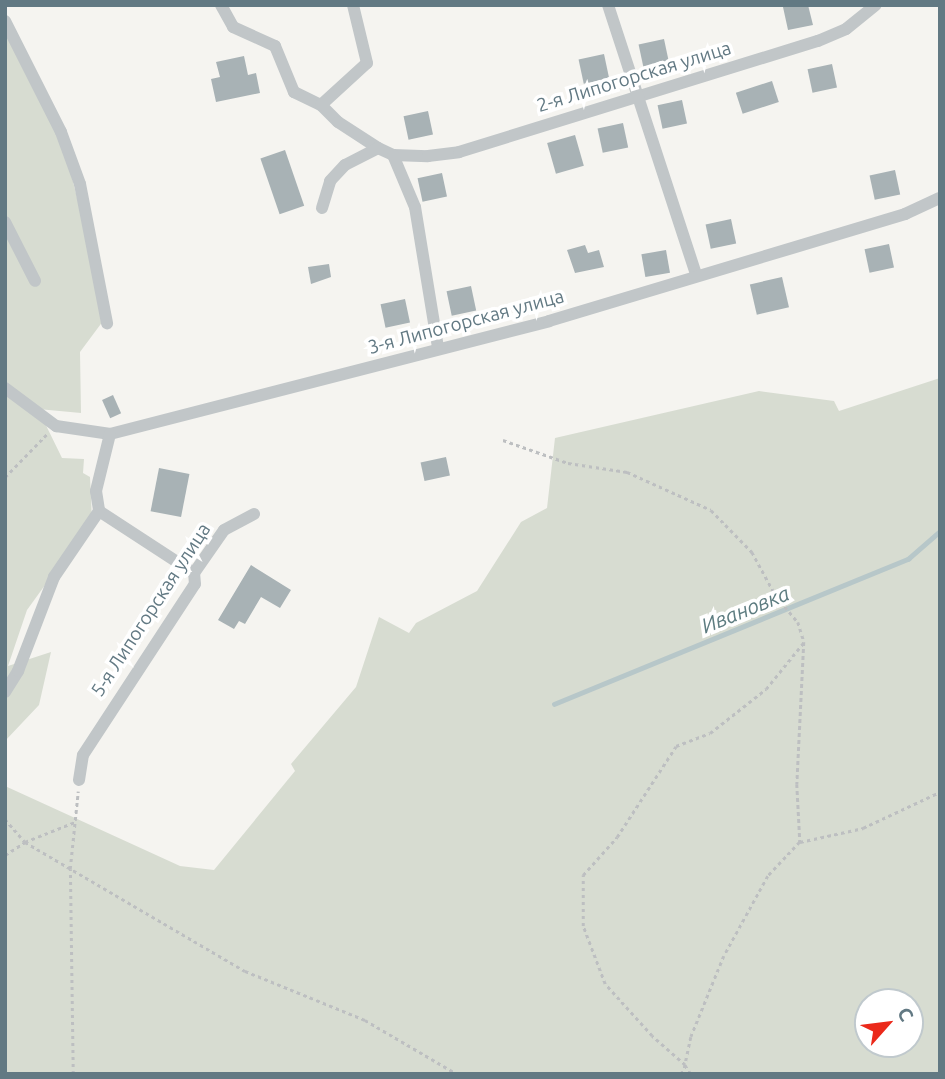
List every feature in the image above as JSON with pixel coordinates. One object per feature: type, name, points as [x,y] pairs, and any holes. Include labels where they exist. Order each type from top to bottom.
[{"type":"street","points":[[221,5],[233,27],[275,46],[295,92],[321,105],[338,122],[393,155],[418,217],[438,348]]},
{"type":"street","points":[[321,105],[368,63],[353,5]]},
{"type":"street","points":[[608,5],[696,274]]},
{"type":"street","name":"2-я Липогорская улица","points":[[393,155],[458,152],[818,41],[846,29],[876,5]]},
{"type":"street","points":[[5,20],[61,132],[80,184],[107,323]]},
{"type":"street","points":[[322,208],[330,181],[345,165],[378,148]]},
{"type":"street","name":"3-я Липогорская улица","points":[[5,388],[56,426],[110,434],[574,314],[696,274],[905,214],[940,198]]},
{"type":"street","points":[[5,222],[35,281]]},
{"type":"street","points":[[5,692],[18,671],[54,577],[99,511],[96,491],[110,434]]},
{"type":"street","points":[[99,511],[194,573]]},
{"type":"street","name":"5-я Липогорская улица","points":[[79,780],[83,755],[195,584],[194,573],[224,530],[254,514]]},
{"type":"path","points":[[5,477],[56,426]]},
{"type":"path","points":[[503,440],[568,463],[627,472],[711,510],[752,552],[776,596],[798,622],[804,642],[800,842]]},
{"type":"path","points":[[691,1074],[685,1065],[652,1037],[605,984],[583,926],[583,875],[617,837],[677,746],[710,733],[766,689],[804,642]]},
{"type":"path","points":[[73,1074],[70,870],[79,780]]},
{"type":"path","points":[[681,1074],[691,1037],[724,956],[768,876],[800,842],[863,828],[940,792]]},
{"type":"path","points":[[5,819],[25,842],[245,971],[365,1020],[457,1074]]},
{"type":"path","points":[[5,855],[25,842],[75,822]]},
{"type":"shaded area","points":[[5,11],[61,132],[106,317],[80,352],[81,413],[38,409],[62,458],[84,459],[83,473],[90,477],[92,520],[27,610],[8,666],[51,652],[39,705],[5,741]]},
{"type":"shaded area","points":[[940,378],[940,1074],[5,1074],[5,786],[180,866],[214,870],[295,771],[291,764],[356,687],[379,617],[409,633],[416,623],[477,591],[521,522],[547,508],[555,438],[759,391],[834,401],[839,411]]},
{"type":"building","points":[[808,5],[813,25],[788,30],[783,7]]},
{"type":"building","points":[[664,39],[669,63],[644,69],[639,44]]},
{"type":"building","points":[[604,54],[609,78],[584,84],[579,59]]},
{"type":"building","points":[[244,56],[248,75],[256,73],[260,93],[216,102],[211,79],[220,77],[216,62]]},
{"type":"building","points":[[832,64],[837,87],[813,93],[808,69]]},
{"type":"building","points":[[772,81],[779,102],[743,114],[736,93]]},
{"type":"building","points":[[682,100],[687,123],[663,129],[658,105]]},
{"type":"building","points":[[428,111],[433,134],[409,140],[404,116]]},
{"type":"building","points":[[623,123],[628,147],[603,153],[598,128]]},
{"type":"building","points":[[575,135],[584,166],[556,174],[547,143]]},
{"type":"building","points":[[285,150],[304,206],[280,214],[260,158]]},
{"type":"building","points":[[895,170],[900,194],[875,200],[870,175]]},
{"type":"building","points":[[442,173],[447,196],[423,202],[418,178]]},
{"type":"building","points":[[731,219],[736,243],[711,249],[706,224]]},
{"type":"building","points":[[889,244],[894,267],[870,273],[865,249]]},
{"type":"building","points":[[585,245],[588,253],[599,250],[604,267],[575,273],[567,250]]},
{"type":"building","points":[[666,250],[670,273],[645,277],[641,254]]},
{"type":"building","points":[[329,264],[331,277],[311,284],[308,267]]},
{"type":"building","points":[[782,277],[789,307],[757,315],[750,284]]},
{"type":"building","points":[[471,286],[476,310],[452,316],[447,291]]},
{"type":"building","points":[[405,299],[410,322],[386,328],[381,304]]},
{"type":"building","points":[[113,395],[121,413],[110,418],[102,400]]},
{"type":"building","points":[[446,457],[450,476],[425,481],[421,462]]},
{"type":"building","points":[[159,468],[189,474],[181,517],[151,511]]},
{"type":"building","points":[[251,565],[291,590],[280,608],[261,597],[245,624],[239,621],[234,629],[218,620]]},
{"type":"waterway","name":"Ивановка","points":[[554,704],[908,559],[940,531]]}]
